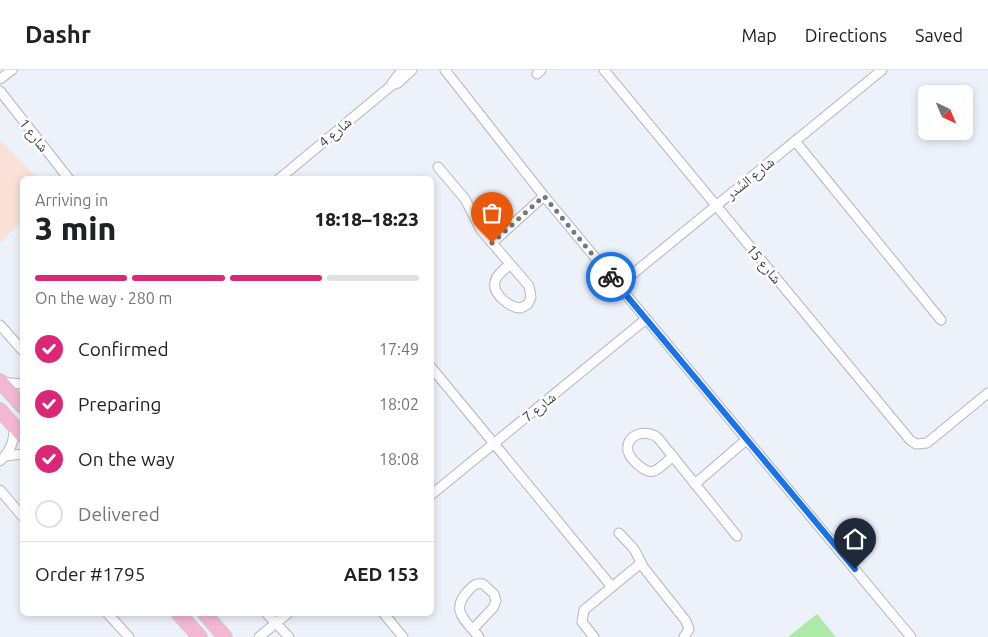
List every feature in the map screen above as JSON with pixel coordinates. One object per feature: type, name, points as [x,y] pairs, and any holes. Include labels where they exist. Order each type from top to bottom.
[{"type":"main road","points":[[0,381],[20,404]]},
{"type":"main road","points":[[0,410],[18,430]]},
{"type":"main road","points":[[181,616],[200,637]]},
{"type":"main road","points":[[207,616],[225,637]]},
{"type":"street","points":[[0,79],[12,70]]},
{"type":"street","name":"شارع 4","points":[[283,176],[392,85],[402,70]]},
{"type":"street","name":"شارع 4","points":[[392,85],[398,83],[412,70]]},
{"type":"street","points":[[445,70],[544,196],[911,637]]},
{"type":"street","name":"شارع 15","points":[[604,70],[910,440],[920,445],[930,440],[988,393]]},
{"type":"street","name":"شارع السَّدر","points":[[618,286],[882,70]]},
{"type":"street","name":"شارع 1","points":[[0,91],[67,176]]},
{"type":"street","points":[[796,141],[941,320]]},
{"type":"street","points":[[438,168],[465,199],[477,225],[510,264],[531,290],[530,301],[521,308],[510,305],[497,292],[494,286],[497,277],[510,264]]},
{"type":"street","points":[[492,243],[544,196]]},
{"type":"street","name":"شارع 7","points":[[434,493],[646,319]]},
{"type":"street","points":[[0,325],[20,348]]},
{"type":"street","points":[[434,371],[612,587]]},
{"type":"street","points":[[0,381],[20,384]]},
{"type":"street","points":[[3,458],[18,430]]},
{"type":"street","points":[[673,456],[655,470],[646,471],[641,468],[628,451],[630,443],[638,434],[651,433],[658,438],[673,456],[737,536]]},
{"type":"street","points":[[695,484],[746,440]]},
{"type":"street","points":[[3,458],[20,454]]},
{"type":"street","points":[[0,490],[20,514]]},
{"type":"street","points":[[620,533],[634,549],[641,563],[686,621],[689,629],[684,637]]},
{"type":"street","points":[[594,637],[584,625],[583,614],[587,608],[641,563]]},
{"type":"street","points":[[472,629],[493,608],[496,601],[494,594],[483,584],[472,586],[459,601],[458,606],[461,615],[472,629],[480,637]]},
{"type":"street","points":[[110,616],[129,637]]},
{"type":"street","points":[[269,616],[289,637]]},
{"type":"street","points":[[259,637],[285,616]]},
{"type":"street","points":[[386,616],[403,637]]},
{"type":"shaded area","points":[[0,140],[35,176],[20,176],[20,223],[0,243]]},
{"type":"green space","points":[[817,614],[836,637],[788,637]]},
{"type":"way so far","points":[[492,243],[544,196],[611,277]]},
{"type":"route","points":[[611,277],[855,569]]}]
